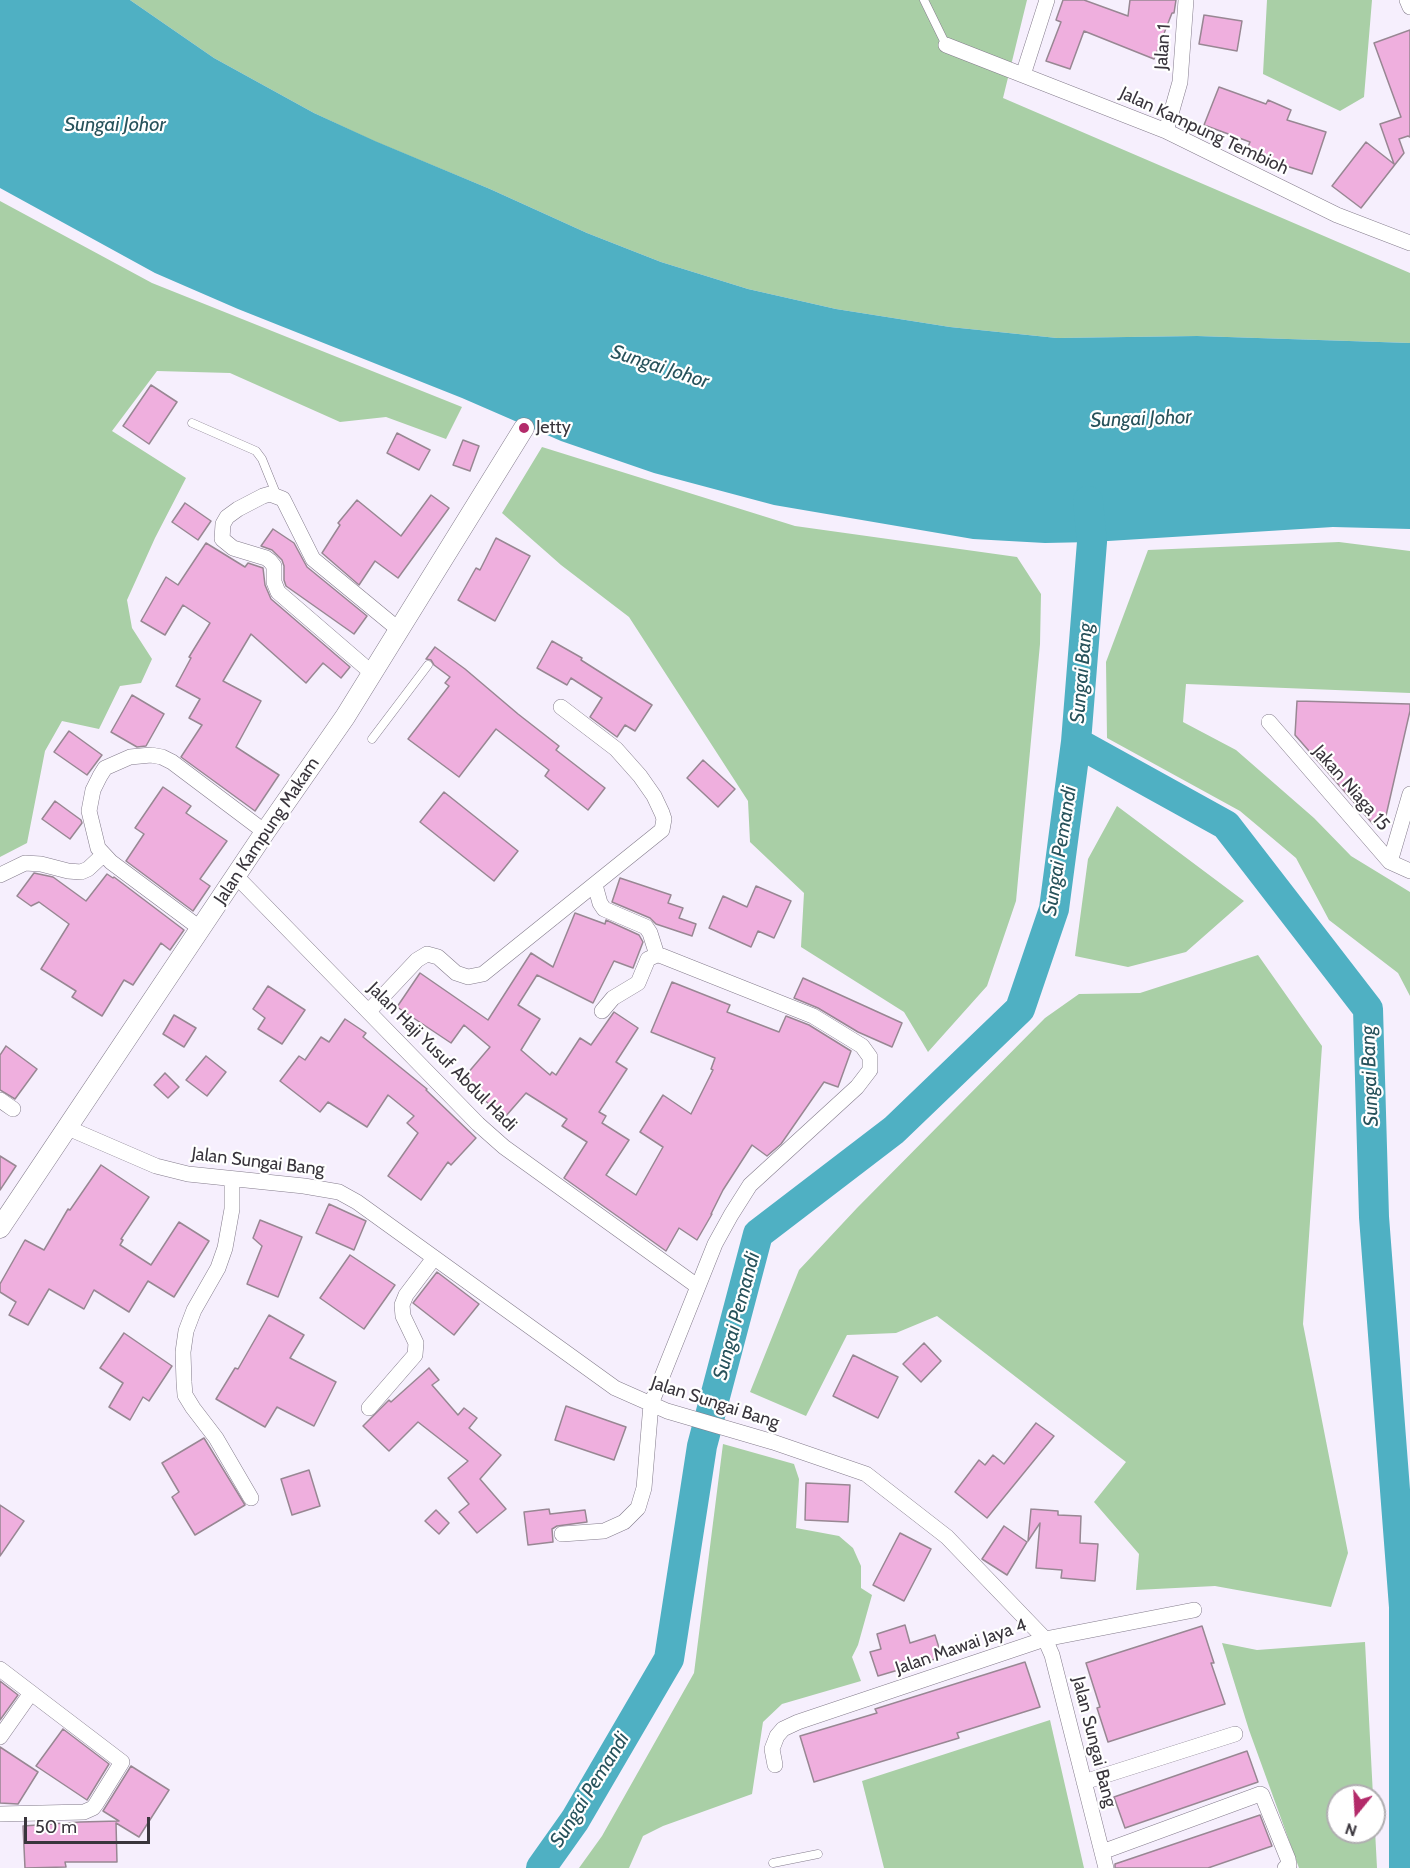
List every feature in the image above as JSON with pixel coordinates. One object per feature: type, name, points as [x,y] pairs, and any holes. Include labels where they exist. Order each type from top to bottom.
[{"type":"street","points":[[1023,75],[1047,0]]},
{"type":"street","name":"Jalan 1","points":[[1166,131],[1180,82],[1186,0]]},
{"type":"street","points":[[1407,0],[1410,7]]},
{"type":"street","name":"Jalan Kampung Tembioh","points":[[946,45],[1166,131],[1337,215],[1410,243]]},
{"type":"street","name":"Jalan Kampung Makam","points":[[0,1228],[265,832],[345,717],[524,428]]},
{"type":"street","points":[[372,673],[278,592],[274,582],[274,566],[270,561],[233,548],[222,539],[223,524],[227,517],[263,496],[270,494],[283,499],[313,559],[398,629]]},
{"type":"street","points":[[369,1011],[417,960],[427,954],[438,957],[456,973],[468,977],[483,974],[662,830],[664,819],[654,796],[640,776],[616,749],[561,707]]},
{"type":"street","name":"Jakan Niaga 15","points":[[1269,722],[1390,862],[1410,871]]},
{"type":"street","points":[[201,929],[103,855],[98,848],[90,823],[89,811],[96,783],[105,768],[130,757],[162,756],[265,832]]},
{"type":"street","points":[[1390,862],[1410,794]]},
{"type":"street","points":[[0,875],[25,863],[81,872],[88,869],[103,855]]},
{"type":"street","name":"Jalan Haji Yusuf Abdul Hadi","points":[[236,876],[478,1124],[504,1147],[697,1286]]},
{"type":"street","points":[[595,885],[604,909],[646,927],[657,955]]},
{"type":"street","points":[[562,1534],[604,1531],[624,1522],[638,1508],[644,1488],[651,1404],[715,1244],[750,1185],[857,1087],[870,1070],[870,1057],[862,1046],[813,1016],[657,955],[648,959],[638,983],[613,998],[602,1011]]},
{"type":"street","points":[[0,1100],[13,1109]]},
{"type":"street","name":"Jalan Sungai Bang","points":[[68,1128],[156,1166],[188,1174],[339,1192],[357,1202],[615,1388],[667,1411],[773,1442],[866,1474],[947,1537],[1045,1639],[1052,1655],[1106,1868]]},
{"type":"street","points":[[232,1179],[232,1209],[225,1248],[218,1268],[194,1310],[186,1330],[183,1352],[184,1382],[185,1395],[216,1438],[251,1498]]},
{"type":"street","points":[[369,1408],[415,1355],[416,1344],[404,1316],[402,1305],[406,1294],[434,1258]]},
{"type":"street","name":"Jalan Mawai Jaya 4","points":[[775,1765],[772,1749],[777,1736],[783,1729],[798,1722],[1045,1639],[1194,1610]]},
{"type":"street","points":[[0,1669],[122,1762],[93,1808],[84,1812],[0,1814]]},
{"type":"street","points":[[0,1737],[31,1693]]},
{"type":"street","points":[[1084,1782],[1235,1734]]},
{"type":"street","points":[[1102,1852],[1260,1794],[1287,1859],[1286,1868]]},
{"type":"lane","points":[[924,0],[946,45]]},
{"type":"lane","points":[[192,423],[256,451],[262,459],[277,496]]},
{"type":"lane","points":[[372,739],[428,665]]},
{"type":"lane","points":[[773,1863],[818,1854]]},
{"type":"green space","points":[[130,0],[1027,0],[1003,98],[1410,273],[1410,343],[1197,336],[1057,338],[950,327],[836,309],[748,289],[661,262],[587,233],[314,113],[214,58]]},
{"type":"green space","points":[[1267,0],[1372,0],[1364,97],[1340,111],[1263,74]]},
{"type":"green space","points":[[0,201],[152,283],[462,407],[446,439],[386,417],[340,422],[230,373],[157,371],[112,431],[186,478],[127,600],[132,628],[152,659],[141,683],[120,686],[99,729],[62,721],[45,751],[27,843],[0,857]]},
{"type":"green space","points":[[542,447],[795,526],[1017,557],[1041,594],[1040,644],[1016,901],[987,986],[928,1052],[904,1012],[801,947],[804,893],[750,842],[748,801],[629,617],[561,565],[502,513]]},
{"type":"green space","points":[[1339,542],[1410,551],[1410,693],[1186,684],[1183,722],[1236,750],[1314,818],[1351,856],[1410,892],[1410,996],[1398,973],[1329,920],[1296,858],[1240,811],[1107,738],[1106,662],[1148,550]]},
{"type":"green space","points":[[1117,806],[1244,901],[1186,952],[1128,967],[1075,956],[1088,859]]},
{"type":"green space","points":[[1258,955],[1322,1046],[1303,1324],[1348,1553],[1331,1607],[1215,1586],[1136,1590],[1139,1554],[1094,1502],[1126,1462],[937,1316],[896,1333],[847,1335],[806,1416],[750,1392],[799,1270],[857,1208],[1045,1018],[1079,994],[1140,993]]},
{"type":"green space","points":[[723,1444],[794,1464],[799,1479],[796,1528],[839,1536],[853,1548],[861,1566],[861,1588],[872,1595],[858,1645],[852,1657],[861,1681],[782,1704],[763,1722],[752,1794],[663,1826],[643,1836],[629,1868],[579,1868],[602,1836],[694,1673]]},
{"type":"green space","points":[[1365,1642],[1372,1784],[1326,1784],[1326,1844],[1376,1844],[1377,1868],[1299,1868],[1249,1730],[1222,1643],[1257,1650]]},
{"type":"green space","points":[[1050,1720],[1084,1868],[884,1868],[862,1781]]},
{"type":"water","name":"Sungai Johor","points":[[0,0],[130,0],[214,58],[314,113],[587,233],[661,262],[748,289],[836,309],[950,327],[1057,338],[1197,336],[1410,343],[1410,529],[1333,527],[1092,542],[1045,543],[973,539],[774,505],[654,473],[561,441],[462,398],[238,309],[155,273],[0,188]]},
{"type":"building","points":[[1063,0],[1084,0],[1128,16],[1130,0],[1176,0],[1174,13],[1172,13],[1154,59],[1084,31],[1070,69],[1046,61],[1061,22],[1056,20]]},
{"type":"building","points":[[1204,15],[1242,21],[1237,51],[1199,44]]},
{"type":"building","points":[[1410,30],[1410,137],[1399,139],[1404,153],[1361,208],[1332,186],[1366,142],[1394,164],[1380,124],[1401,117],[1374,43]]},
{"type":"building","points":[[1219,87],[1266,104],[1268,100],[1291,110],[1287,120],[1326,132],[1312,174],[1270,162],[1246,152],[1250,142],[1204,125]]},
{"type":"building","points":[[151,385],[177,402],[149,444],[123,426]]},
{"type":"building","points":[[397,433],[430,450],[419,470],[387,453]]},
{"type":"building","points":[[463,440],[479,446],[470,471],[453,465]]},
{"type":"building","points":[[431,495],[449,508],[398,578],[375,561],[359,585],[322,553],[340,525],[338,523],[357,500],[401,536]]},
{"type":"building","points":[[185,503],[211,521],[198,540],[172,522]]},
{"type":"building","points":[[273,529],[294,543],[307,567],[367,616],[354,634],[286,586],[282,560],[272,550],[261,546]]},
{"type":"building","points":[[496,538],[530,556],[495,621],[458,600],[476,568],[480,570]]},
{"type":"building","points":[[206,543],[245,567],[248,563],[263,568],[265,585],[271,599],[350,667],[341,678],[323,663],[306,683],[251,634],[223,681],[261,701],[236,747],[279,775],[255,811],[181,757],[202,725],[189,718],[200,699],[176,686],[191,658],[189,657],[210,623],[183,605],[165,635],[141,621],[166,577],[178,585]]},
{"type":"building","points":[[552,641],[582,658],[581,660],[652,705],[635,731],[625,725],[617,737],[590,717],[602,698],[571,678],[567,685],[537,668]]},
{"type":"building","points":[[435,647],[559,746],[556,750],[605,788],[588,810],[545,776],[549,770],[496,729],[459,777],[408,739],[449,686],[445,683],[450,677],[431,660],[426,659]]},
{"type":"building","points":[[132,695],[164,714],[146,746],[137,747],[111,732]]},
{"type":"building","points":[[1297,701],[1410,704],[1385,820],[1373,824],[1295,735]]},
{"type":"building","points":[[69,731],[102,755],[87,775],[54,752]]},
{"type":"building","points":[[703,760],[735,789],[718,807],[687,778]]},
{"type":"building","points":[[163,787],[191,806],[186,813],[227,841],[200,879],[210,886],[193,911],[126,861],[144,834],[135,828]]},
{"type":"building","points":[[444,792],[518,851],[494,881],[420,822]]},
{"type":"building","points":[[55,801],[81,820],[82,823],[70,839],[42,819]]},
{"type":"building","points":[[34,873],[53,877],[86,901],[107,874],[184,930],[170,950],[161,943],[133,985],[124,980],[102,1016],[72,997],[76,991],[41,969],[69,924],[39,902],[31,906],[17,896]]},
{"type":"building","points":[[620,878],[671,895],[668,903],[683,908],[679,918],[696,924],[692,936],[656,924],[650,918],[612,902]]},
{"type":"building","points":[[756,886],[791,901],[774,938],[758,931],[751,947],[709,928],[723,896],[747,907]]},
{"type":"building","points":[[575,913],[605,924],[606,920],[639,935],[643,942],[633,968],[614,961],[593,1003],[537,975],[518,1005],[540,1019],[521,1050],[550,1075],[552,1072],[556,1075],[580,1038],[591,1045],[614,1012],[638,1028],[616,1062],[627,1069],[599,1112],[606,1116],[602,1123],[629,1140],[606,1175],[636,1195],[663,1147],[640,1132],[663,1095],[691,1114],[713,1070],[711,1069],[715,1058],[651,1032],[672,982],[730,1005],[727,1012],[779,1032],[786,1016],[809,1025],[851,1051],[838,1087],[824,1082],[781,1144],[767,1156],[752,1145],[723,1190],[697,1240],[679,1228],[666,1251],[564,1178],[587,1142],[562,1126],[567,1119],[526,1093],[505,1117],[461,1081],[490,1047],[464,1025],[451,1043],[397,1007],[420,973],[488,1020],[531,953],[553,967]]},
{"type":"building","points":[[803,978],[902,1023],[892,1047],[794,998]]},
{"type":"building","points":[[268,986],[305,1010],[282,1044],[258,1029],[265,1018],[253,1009]]},
{"type":"building","points":[[174,1015],[196,1028],[184,1047],[163,1034]]},
{"type":"building","points":[[345,1019],[366,1033],[363,1037],[427,1089],[476,1138],[451,1165],[448,1162],[421,1200],[388,1176],[418,1133],[407,1123],[414,1116],[388,1095],[367,1127],[328,1102],[320,1112],[280,1081],[299,1056],[305,1060],[321,1037],[329,1042]]},
{"type":"building","points":[[6,1046],[37,1069],[15,1099],[0,1090],[0,1055]]},
{"type":"building","points":[[206,1056],[226,1072],[207,1096],[186,1080]]},
{"type":"building","points":[[165,1073],[179,1087],[168,1098],[154,1085]]},
{"type":"building","points":[[0,1156],[16,1166],[0,1190]]},
{"type":"building","points":[[101,1165],[149,1197],[121,1239],[123,1240],[120,1245],[151,1265],[179,1222],[209,1241],[174,1297],[148,1281],[129,1312],[94,1290],[84,1309],[49,1289],[28,1325],[9,1315],[16,1302],[0,1292],[0,1284],[25,1240],[44,1250],[68,1209],[70,1210]]},
{"type":"building","points":[[329,1204],[366,1221],[354,1250],[316,1233]]},
{"type":"building","points":[[260,1220],[302,1237],[278,1297],[247,1284],[262,1246],[253,1238]]},
{"type":"building","points":[[350,1255],[395,1285],[364,1329],[320,1298]]},
{"type":"building","points":[[437,1272],[479,1304],[454,1335],[413,1303]]},
{"type":"building","points":[[269,1315],[304,1335],[290,1358],[336,1382],[314,1426],[277,1407],[265,1427],[216,1399],[235,1368],[238,1369]]},
{"type":"building","points":[[124,1333],[172,1366],[149,1401],[143,1397],[130,1420],[109,1407],[123,1383],[100,1368]]},
{"type":"building","points":[[924,1343],[941,1361],[921,1382],[903,1364]]},
{"type":"building","points":[[853,1355],[898,1377],[878,1418],[833,1396]]},
{"type":"building","points":[[429,1368],[439,1380],[432,1385],[458,1415],[464,1408],[477,1418],[469,1428],[501,1455],[480,1479],[506,1509],[477,1533],[459,1512],[469,1504],[448,1478],[468,1461],[418,1422],[389,1451],[363,1426],[389,1400],[391,1402]]},
{"type":"building","points":[[566,1406],[626,1427],[614,1460],[555,1440]]},
{"type":"building","points":[[1036,1423],[1054,1436],[987,1518],[955,1492],[979,1460],[985,1465],[993,1455],[1004,1464]]},
{"type":"building","points":[[204,1438],[245,1505],[195,1535],[172,1497],[179,1492],[162,1463]]},
{"type":"building","points":[[309,1470],[320,1506],[292,1515],[281,1479]]},
{"type":"building","points":[[806,1483],[850,1485],[848,1522],[805,1520]]},
{"type":"building","points":[[0,1505],[24,1521],[0,1556]]},
{"type":"building","points":[[549,1509],[550,1514],[585,1510],[587,1522],[557,1526],[552,1529],[553,1542],[528,1545],[524,1512]]},
{"type":"building","points":[[1031,1509],[1058,1511],[1058,1515],[1081,1516],[1080,1543],[1098,1544],[1095,1581],[1061,1578],[1062,1570],[1036,1568],[1040,1523],[1028,1541]]},
{"type":"building","points":[[436,1510],[449,1523],[439,1534],[425,1521]]},
{"type":"building","points":[[1004,1526],[1027,1542],[1007,1575],[982,1559]]},
{"type":"building","points":[[900,1533],[931,1549],[904,1601],[873,1585]]},
{"type":"building","points":[[905,1625],[910,1643],[935,1635],[942,1657],[878,1676],[870,1652],[881,1649],[877,1634]]},
{"type":"building","points":[[1202,1626],[1214,1663],[1211,1663],[1225,1704],[1108,1742],[1086,1663]]},
{"type":"building","points":[[1025,1662],[1040,1707],[957,1733],[959,1738],[814,1782],[800,1736],[877,1713],[875,1709]]},
{"type":"building","points":[[0,1681],[18,1695],[0,1720]]},
{"type":"building","points":[[63,1729],[109,1764],[87,1800],[36,1766]]},
{"type":"building","points":[[0,1747],[38,1772],[18,1804],[0,1803]]},
{"type":"building","points":[[1247,1751],[1258,1782],[1125,1828],[1114,1797]]},
{"type":"building","points":[[131,1766],[169,1790],[139,1837],[116,1823],[117,1862],[65,1862],[66,1867],[25,1868],[23,1826],[119,1821],[103,1811]]},
{"type":"building","points":[[1260,1815],[1272,1846],[1208,1868],[1115,1868],[1115,1864]]},
{"type":"waterway","name":"Sungai Bang","points":[[1088,501],[1092,542],[1076,742],[1226,825],[1368,1009],[1374,1217],[1404,1607],[1404,1868]]},
{"type":"waterway","name":"Sungai Pemandi","points":[[541,1868],[575,1820],[669,1659],[702,1446],[758,1234],[894,1130],[1020,1009],[1054,909],[1076,742]]},
{"type":"place","name":"Jetty","points":[[524,428]]}]
